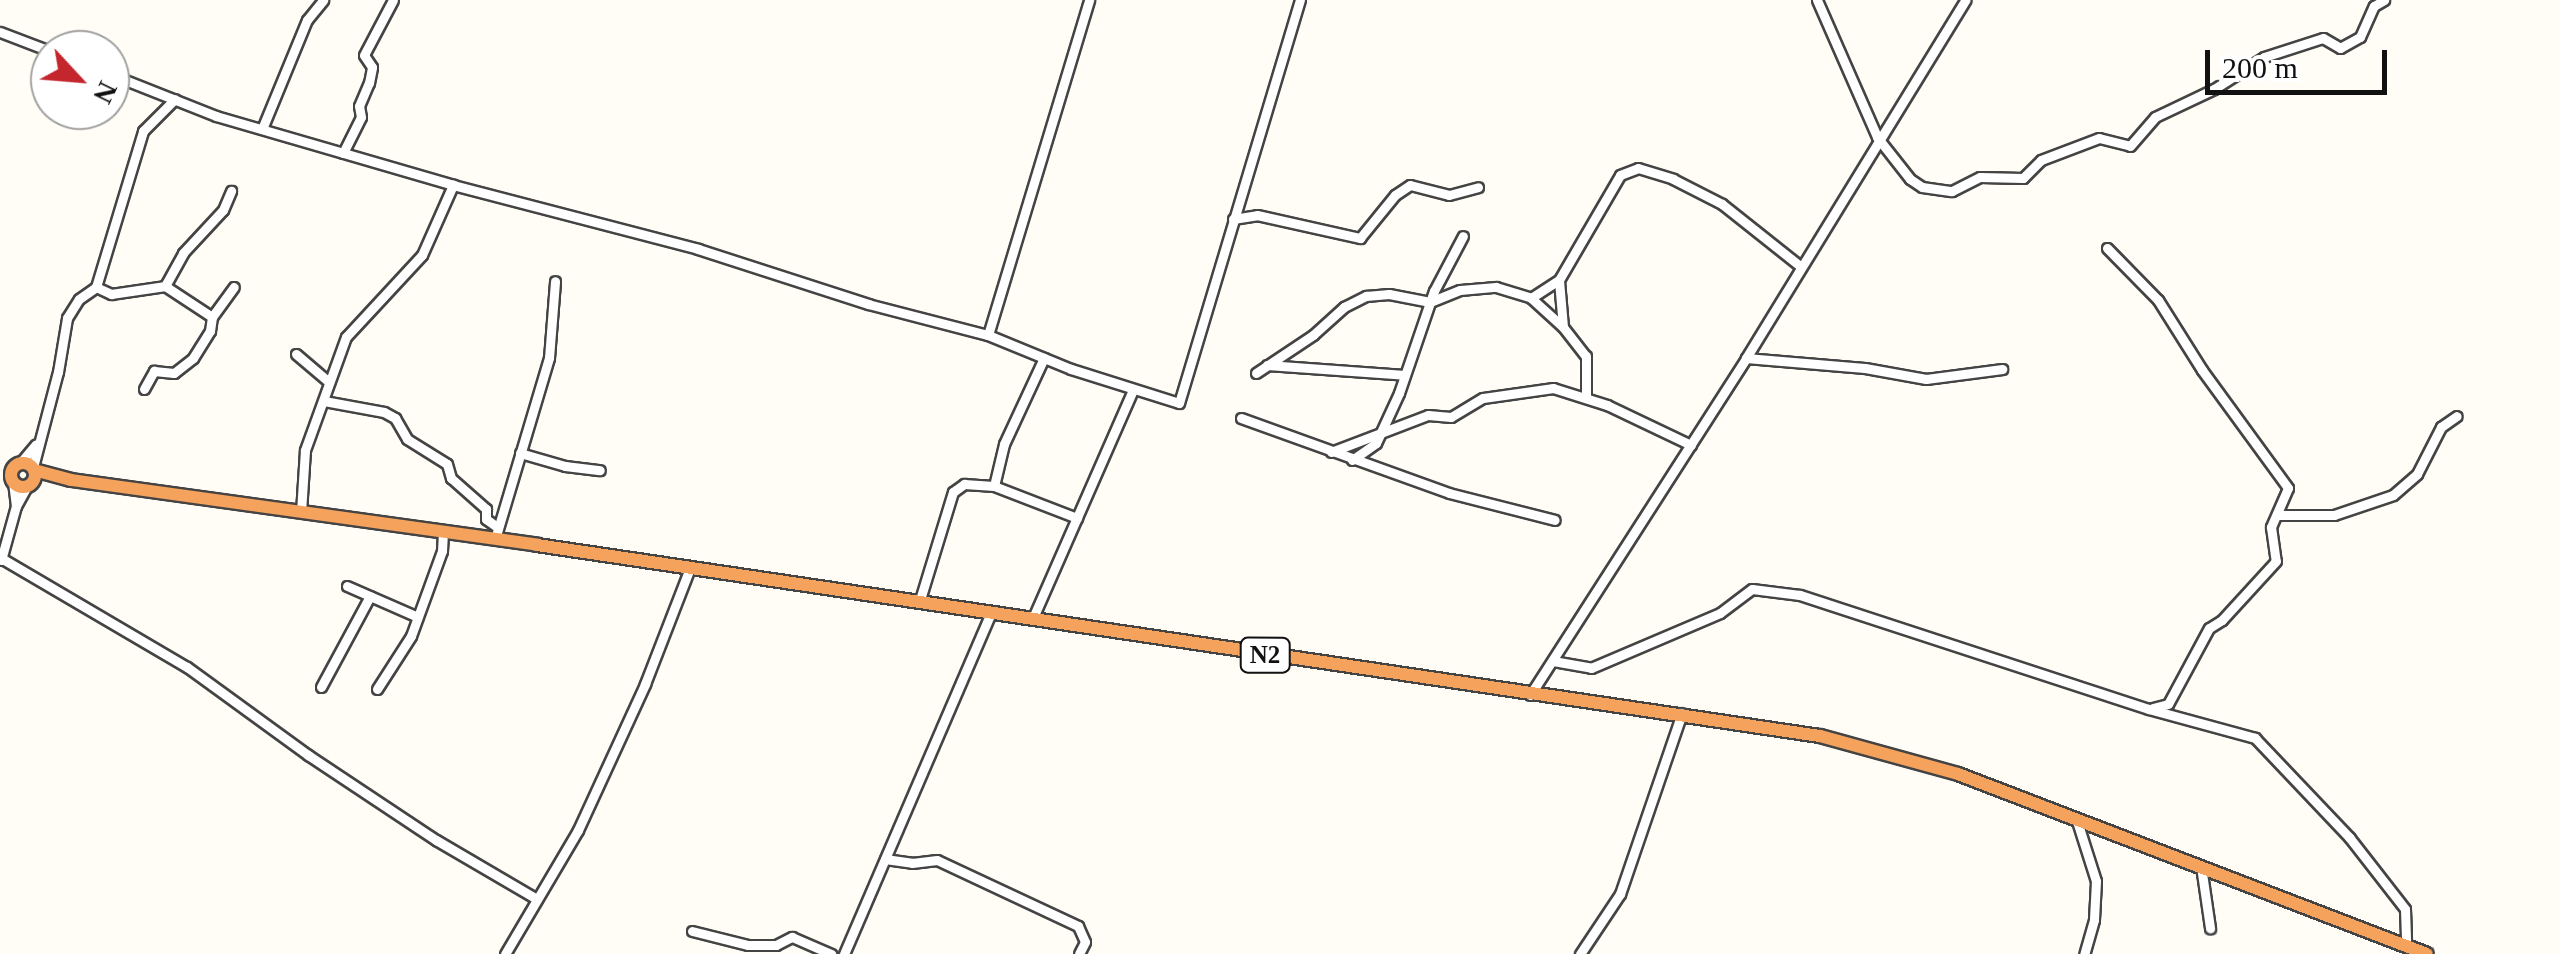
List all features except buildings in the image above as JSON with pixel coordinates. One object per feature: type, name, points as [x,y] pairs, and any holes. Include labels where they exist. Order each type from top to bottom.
[{"type":"highway","name":"N2","points":[[18,474],[444,534],[496,533],[690,568],[1530,696],[1682,714],[1864,746],[1958,774],[2427,954]]},
{"type":"street","points":[[262,130],[307,20],[322,0]]},
{"type":"street","points":[[343,153],[360,118],[359,106],[369,83],[372,68],[364,55],[394,0]]},
{"type":"street","points":[[988,335],[1089,0]]},
{"type":"street","points":[[130,82],[262,130],[681,244],[868,304],[988,335],[1179,404],[1300,0]]},
{"type":"street","points":[[1817,0],[1877,137],[1922,187],[1952,190],[1980,177],[2024,178],[2041,160],[2099,138],[2130,146],[2155,117],[2214,89],[2264,57],[2323,38],[2340,48],[2360,37],[2374,6],[2384,0]]},
{"type":"street","points":[[1530,696],[1746,358],[1877,137],[1964,0]]},
{"type":"street","points":[[0,32],[30,43]]},
{"type":"street","points":[[175,100],[143,131],[96,287],[78,298],[67,318],[58,372],[38,442],[18,474],[16,506],[1,560],[187,667],[324,766],[538,899]]},
{"type":"street","points":[[1531,298],[1558,280],[1620,175],[1638,168],[1674,179],[1722,204],[1800,266]]},
{"type":"street","points":[[301,512],[305,450],[353,325],[422,255],[453,185]]},
{"type":"street","points":[[1233,219],[1257,215],[1360,238],[1395,195],[1410,185],[1448,196],[1478,186]]},
{"type":"street","points":[[165,286],[183,253],[223,210],[231,192]]},
{"type":"street","points":[[1352,460],[1376,443],[1383,429],[1430,302],[1462,236]]},
{"type":"street","points":[[2107,248],[2158,300],[2202,370],[2288,488],[2272,527],[2276,561],[2222,620],[2209,628],[2168,704],[2149,709]]},
{"type":"street","points":[[1558,280],[1563,327]]},
{"type":"street","points":[[496,533],[548,358],[555,281]]},
{"type":"street","points":[[96,287],[111,294],[165,286],[212,316]]},
{"type":"street","points":[[144,389],[154,371],[174,373],[192,358],[210,330],[212,316],[234,287]]},
{"type":"street","points":[[1256,373],[1313,335],[1344,307],[1366,296],[1389,294],[1430,302],[1460,290],[1496,287],[1531,298],[1563,327],[1586,356],[1586,396]]},
{"type":"street","points":[[296,354],[329,382]]},
{"type":"street","points":[[994,486],[1004,444],[1044,358]]},
{"type":"street","points":[[1746,358],[1865,368],[1926,380],[2002,369]]},
{"type":"street","points":[[1267,365],[1405,375]]},
{"type":"street","points":[[1331,452],[1428,415],[1450,418],[1483,398],[1553,388],[1586,396],[1690,446]]},
{"type":"street","points":[[1032,620],[1133,390]]},
{"type":"street","points":[[324,402],[384,412],[396,418],[407,438],[447,464],[450,478],[486,509],[486,520],[496,533]]},
{"type":"street","points":[[2278,515],[2334,515],[2393,495],[2418,474],[2441,427],[2456,416]]},
{"type":"street","points":[[1241,418],[1492,508],[1555,520]]},
{"type":"street","points":[[520,453],[565,466],[600,470]]},
{"type":"street","points":[[918,602],[953,492],[964,484],[994,486],[1077,518]]},
{"type":"street","points":[[377,688],[418,616],[442,551],[444,534]]},
{"type":"street","points":[[505,954],[578,830],[690,568]]},
{"type":"street","points":[[346,586],[418,616]]},
{"type":"street","points":[[1553,662],[1591,668],[1720,613],[1752,588],[1800,595],[2149,709],[2255,738],[2349,837],[2404,910],[2406,946]]},
{"type":"street","points":[[321,687],[370,596]]},
{"type":"street","points":[[844,954],[991,613]]},
{"type":"street","points":[[1580,954],[1620,894],[1682,714]]},
{"type":"street","points":[[2076,818],[2096,881],[2094,920],[2084,954]]},
{"type":"street","points":[[884,858],[912,863],[937,860],[1078,926],[1086,942],[1079,954]]},
{"type":"street","points":[[2201,866],[2210,928]]},
{"type":"street","points":[[692,931],[724,942],[776,945],[792,937],[830,954]]},
{"type":"street","points":[[718,954],[724,942]]}]
